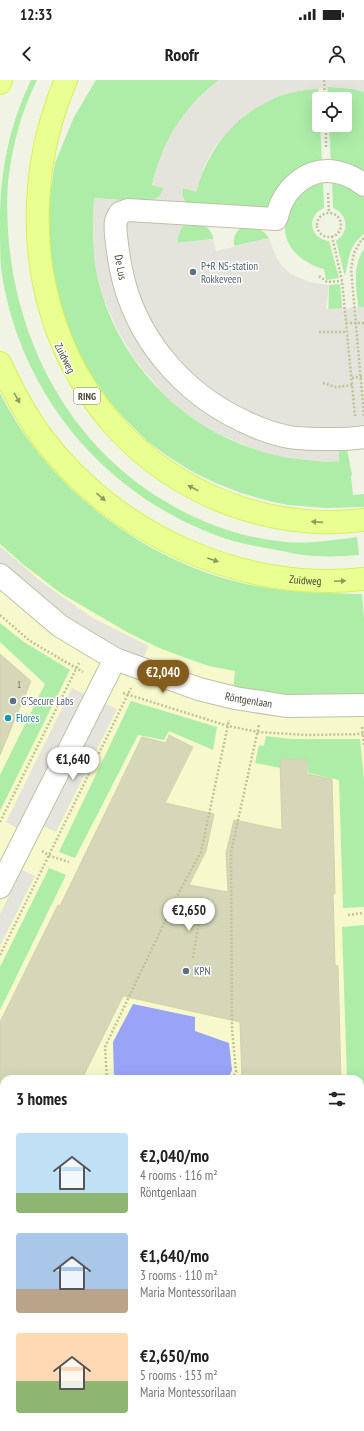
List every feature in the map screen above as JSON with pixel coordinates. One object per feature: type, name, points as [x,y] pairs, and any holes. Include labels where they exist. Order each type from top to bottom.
[{"type":"main road","name":"Zuidweg","points":[[66,80],[56,101],[43,136],[38,156],[31,201],[31,240],[39,289],[52,330],[66,362],[86,393],[112,427],[130,444],[150,460],[192,488],[228,504],[265,515],[314,522],[360,521]]},
{"type":"main road","name":"Zuidweg","points":[[0,363],[9,383],[30,419],[56,454],[90,488],[111,506],[138,525],[193,553],[256,573],[281,578],[315,581],[363,579]]},
{"type":"street","name":"De Lus","points":[[361,432],[319,439],[290,437],[274,433],[229,414],[206,400],[183,381],[162,358],[145,335],[130,304],[119,258],[116,222],[120,213],[128,210],[276,219],[281,204],[288,192],[296,183],[305,177],[327,171],[349,176],[364,185]]},
{"type":"street","name":"Röntgenlaan","points":[[0,575],[60,626],[116,659],[199,689],[235,698],[286,706],[364,705]]},
{"type":"street","points":[[0,887],[116,659]]},
{"type":"path","points":[[324,80],[325,92]]},
{"type":"path","points":[[325,213],[333,214],[339,219],[339,232],[332,236],[320,233],[317,226],[318,218],[325,213]]},
{"type":"path","points":[[332,236],[342,281],[352,378],[361,432]]},
{"type":"path","points":[[361,432],[360,377],[351,269],[354,254],[364,238]]},
{"type":"path","points":[[319,276],[327,282],[342,281]]},
{"type":"path","points":[[346,323],[364,323]]},
{"type":"path","points":[[319,332],[347,332]]},
{"type":"path","points":[[352,378],[364,376]]},
{"type":"path","points":[[323,383],[336,387],[353,385]]},
{"type":"path","points":[[0,822],[76,668],[90,644]]},
{"type":"path","points":[[0,955],[50,856],[141,668]]},
{"type":"path","points":[[107,1075],[105,1047],[177,896],[201,852],[235,698]]},
{"type":"path","points":[[234,1075],[236,1072],[232,1029],[230,852],[258,732],[260,702]]},
{"type":"path","points":[[50,856],[69,862]]},
{"type":"path","points":[[193,958],[202,903]]},
{"type":"path","points":[[348,915],[364,914]]},
{"type":"shaded area","name":"P+R NS-station Rokkeveen","points":[[219,80],[364,80],[364,92],[354,89],[331,87],[281,95],[254,109],[237,122],[212,151],[204,166],[196,192],[183,188],[182,195],[188,204],[187,224],[181,228],[178,238],[178,243],[213,239],[216,251],[269,238],[276,257],[283,267],[291,274],[309,282],[329,285],[326,309],[364,307],[364,445],[339,449],[339,461],[325,462],[289,458],[262,452],[218,434],[193,419],[168,399],[136,361],[117,329],[103,297],[95,265],[93,221],[94,198],[148,202],[159,197],[164,188],[152,185],[164,148],[172,132],[189,108]]},
{"type":"shaded area","points":[[0,523],[364,645],[364,1075],[0,1075]]},
{"type":"shaded area","points":[[0,546],[43,583],[93,618],[149,646],[143,659],[87,631],[35,596],[0,566]]},
{"type":"shaded area","points":[[72,688],[86,695],[19,829],[6,822]]},
{"type":"shaded area","points":[[104,703],[117,709],[56,832],[43,826]]},
{"type":"shaded area","points":[[22,870],[35,876],[0,946],[0,914]]},
{"type":"green space","points":[[31,80],[37,80],[22,117],[10,169],[8,182],[8,229],[14,276],[25,321],[42,364],[64,404],[92,440],[125,473],[163,500],[192,516],[238,533],[270,540],[304,542],[357,537],[359,555],[322,556],[294,554],[229,540],[215,535],[173,516],[135,492],[101,463],[71,431],[46,394],[25,355],[10,313],[1,268],[0,204],[4,167],[7,150],[17,115]]},
{"type":"green space","points":[[96,80],[219,80],[206,90],[176,126],[162,154],[152,185],[164,188],[159,197],[148,202],[94,198],[93,239],[96,269],[107,309],[120,337],[137,363],[157,387],[180,408],[205,426],[232,440],[270,454],[319,461],[339,461],[339,449],[347,449],[352,475],[353,495],[364,494],[364,507],[325,508],[289,505],[241,493],[216,483],[193,472],[147,441],[103,394],[66,331],[50,276],[46,221],[55,163],[74,117]]},
{"type":"green space","points":[[318,80],[318,92],[312,92],[312,132],[320,132],[322,163],[266,208],[188,204],[186,202],[182,195],[183,188],[196,191],[207,162],[215,148],[234,124],[259,105],[279,96],[305,90],[311,87]]},
{"type":"green space","points":[[327,80],[332,87],[354,89],[364,92],[364,174],[331,163],[329,132],[352,132],[352,92],[328,92]]},
{"type":"green space","points":[[332,181],[349,187],[364,198],[364,234],[352,248],[345,276],[336,241],[344,233],[345,223],[342,214],[333,208]]},
{"type":"green space","points":[[323,182],[324,208],[314,216],[312,226],[317,236],[329,241],[339,278],[326,280],[324,269],[316,267],[296,254],[287,240],[285,233],[285,224],[297,195],[316,184]]},
{"type":"green space","points":[[187,224],[204,226],[210,230],[213,239],[178,243],[179,232],[182,227]]},
{"type":"green space","points":[[241,228],[260,230],[269,238],[234,246],[235,236]]},
{"type":"green space","points":[[364,249],[364,320],[360,321],[356,274],[357,265]]},
{"type":"green space","points":[[340,284],[344,329],[328,322],[329,285]]},
{"type":"green space","points":[[0,393],[21,429],[46,462],[76,493],[108,520],[144,544],[182,563],[221,578],[262,587],[299,592],[362,594],[364,619],[364,699],[313,699],[233,690],[235,671],[209,666],[183,657],[157,647],[127,632],[62,594],[24,565],[0,544]]},
{"type":"green space","points":[[0,623],[24,642],[70,670],[0,811],[0,775],[45,684],[0,642]]},
{"type":"green space","points":[[131,701],[217,727],[213,750],[169,731],[164,740],[138,735],[75,858],[59,852]]},
{"type":"green space","points":[[266,736],[291,739],[360,739],[364,780],[364,907],[343,908],[339,780],[308,773],[307,759],[280,760],[281,768],[255,763],[259,745],[264,746]]},
{"type":"green space","points":[[49,868],[66,875],[0,1010],[0,967]]},
{"type":"green space","points":[[364,925],[364,1075],[347,1075],[342,927]]},
{"type":"water","points":[[133,1004],[195,1017],[195,1031],[229,1043],[232,1070],[230,1075],[114,1075],[113,1042]]},
{"type":"building","name":"Flores","points":[[0,654],[31,681],[0,755]]},
{"type":"building","points":[[169,735],[193,747],[165,803],[214,814],[206,851],[189,885],[228,892],[226,853],[234,820],[282,830],[280,760],[307,759],[307,774],[332,779],[335,965],[338,966],[341,1075],[242,1075],[240,1022],[123,996],[84,1075],[0,1075],[0,1022],[58,905],[60,906],[142,737],[166,743]]},
{"type":"place","name":"P+R NS-station Rokkeveen","points":[[193,272]]},
{"type":"place","name":"G'Secure Labs","points":[[13,701]]},
{"type":"place","name":"Flores","points":[[8,718]]},
{"type":"place","name":"KPN","points":[[186,971]]}]
